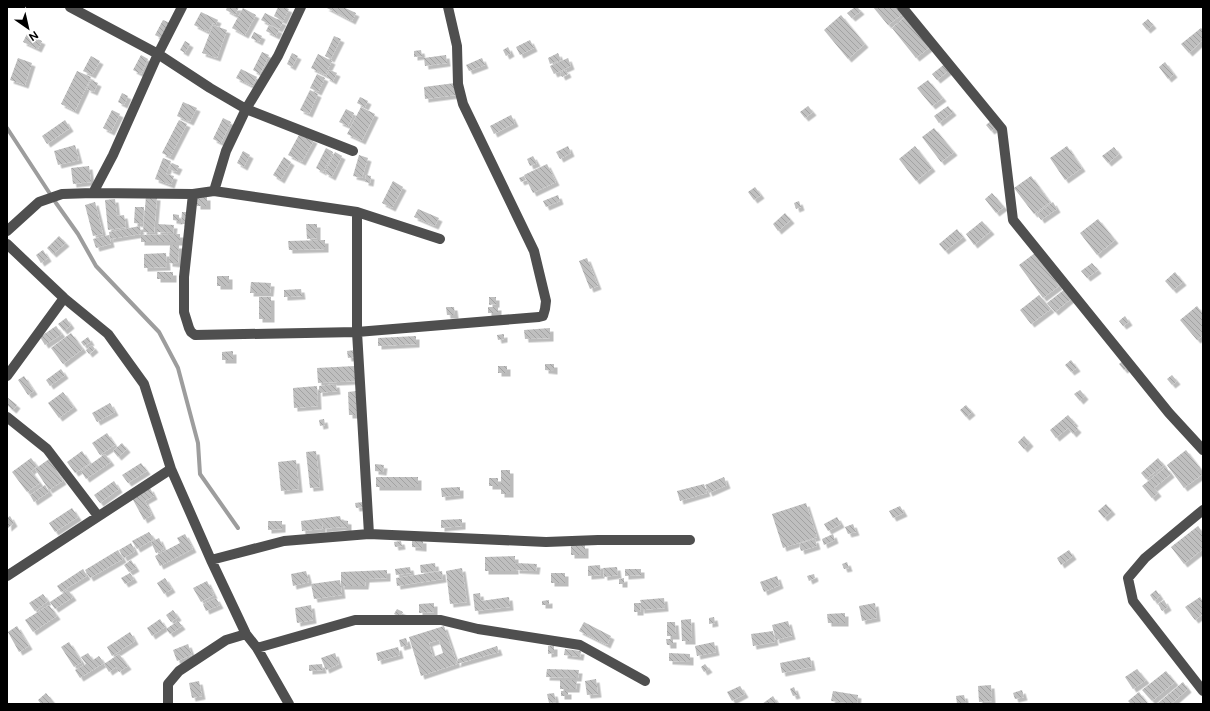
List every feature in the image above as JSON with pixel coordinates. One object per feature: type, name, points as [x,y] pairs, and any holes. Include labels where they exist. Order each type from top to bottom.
[{"type":"street","points":[[70,7],[158,54],[246,110],[353,151]]},
{"type":"street","points":[[93,193],[113,155],[158,54],[182,7]]},
{"type":"street","points":[[214,191],[226,151],[246,110],[278,56],[301,7]]},
{"type":"street","points":[[192,194],[184,277],[184,312],[192,332],[195,335],[357,332],[543,316],[546,301],[534,251],[463,104],[458,84],[457,46],[448,7]]},
{"type":"street","points":[[902,7],[1002,129],[1013,220],[1169,413],[1203,450]]},
{"type":"street","points":[[7,231],[39,202],[62,194],[192,194],[214,191],[357,212],[440,239]]},
{"type":"street","points":[[357,212],[357,332],[370,534]]},
{"type":"street","points":[[7,244],[64,298],[108,334],[144,384],[171,470],[211,560],[246,634],[257,648],[289,704]]},
{"type":"street","points":[[7,376],[64,298]]},
{"type":"street","points":[[7,418],[48,449],[98,516]]},
{"type":"street","points":[[7,576],[171,470]]},
{"type":"street","points":[[1203,510],[1145,558],[1128,578],[1133,601],[1203,690]]},
{"type":"street","points":[[211,560],[284,541],[370,534],[546,542],[598,540],[690,540]]},
{"type":"street","points":[[257,648],[355,620],[441,620],[478,629],[580,645],[645,681]]},
{"type":"street","points":[[168,704],[168,684],[179,671],[226,640],[246,634]]},
{"type":"building","points":[[227,7],[239,7],[235,15],[226,10]]},
{"type":"building","points":[[278,7],[289,9],[283,21],[274,16]]},
{"type":"building","points":[[325,7],[343,7],[356,13],[352,21]]},
{"type":"building","points":[[855,7],[861,11],[852,18],[847,13]]},
{"type":"building","points":[[873,7],[899,7],[904,13],[888,25]]},
{"type":"building","points":[[243,8],[256,15],[245,35],[232,28]]},
{"type":"building","points":[[201,12],[218,20],[216,24],[213,23],[208,32],[194,25]]},
{"type":"building","points":[[265,13],[283,22],[279,29],[261,20]]},
{"type":"building","points":[[841,15],[865,44],[848,59],[824,30]]},
{"type":"building","points":[[906,16],[930,47],[916,58],[892,28]]},
{"type":"building","points":[[1148,19],[1153,25],[1147,30],[1142,24]]},
{"type":"building","points":[[163,20],[170,23],[161,38],[155,35]]},
{"type":"building","points":[[213,25],[227,30],[217,58],[202,53]]},
{"type":"building","points":[[269,25],[279,30],[276,36],[266,31]]},
{"type":"building","points":[[1201,28],[1203,30],[1203,40],[1189,53],[1181,44]]},
{"type":"building","points":[[254,32],[262,36],[259,42],[251,38]]},
{"type":"building","points":[[27,34],[42,41],[38,49],[23,42]]},
{"type":"building","points":[[334,36],[341,39],[331,59],[325,56]]},
{"type":"building","points":[[530,40],[534,48],[520,55],[516,47]]},
{"type":"building","points":[[185,41],[190,44],[185,53],[180,50]]},
{"type":"building","points":[[508,47],[511,53],[506,56],[503,50]]},
{"type":"building","points":[[421,50],[422,56],[414,57],[414,51]]},
{"type":"building","points":[[262,52],[269,55],[260,74],[253,70]]},
{"type":"building","points":[[292,53],[298,56],[292,67],[287,64]]},
{"type":"building","points":[[558,53],[561,60],[550,64],[548,58]]},
{"type":"building","points":[[318,54],[332,61],[325,75],[311,68]]},
{"type":"building","points":[[141,55],[148,59],[141,74],[133,70]]},
{"type":"building","points":[[446,55],[447,63],[425,66],[424,58]]},
{"type":"building","points":[[91,56],[100,61],[92,75],[83,71]]},
{"type":"building","points":[[18,58],[32,63],[25,85],[10,80]]},
{"type":"building","points":[[482,58],[485,65],[469,71],[466,65]]},
{"type":"building","points":[[568,58],[571,66],[554,74],[550,66]]},
{"type":"building","points":[[1165,62],[1174,74],[1168,79],[1159,67]]},
{"type":"building","points":[[946,63],[951,69],[937,80],[932,74]]},
{"type":"building","points":[[241,69],[257,77],[252,86],[236,78]]},
{"type":"building","points":[[330,70],[337,73],[333,81],[326,77]]},
{"type":"building","points":[[566,70],[568,74],[562,77],[560,73]]},
{"type":"building","points":[[77,71],[91,77],[75,111],[61,104]]},
{"type":"building","points":[[317,74],[325,78],[318,92],[310,88]]},
{"type":"building","points":[[91,80],[98,83],[94,92],[87,89]]},
{"type":"building","points":[[928,80],[943,98],[932,106],[917,88]]},
{"type":"building","points":[[455,83],[456,95],[425,99],[424,87]]},
{"type":"building","points":[[310,90],[318,94],[309,114],[300,110]]},
{"type":"building","points":[[122,93],[128,96],[124,105],[118,102]]},
{"type":"building","points":[[360,97],[368,101],[365,107],[357,103]]},
{"type":"building","points":[[183,102],[197,108],[190,122],[177,116]]},
{"type":"building","points":[[808,106],[813,112],[805,118],[800,112]]},
{"type":"building","points":[[948,106],[953,112],[939,123],[934,116]]},
{"type":"building","points":[[361,107],[375,114],[362,141],[347,134]]},
{"type":"building","points":[[346,109],[354,113],[348,126],[339,122]]},
{"type":"building","points":[[112,110],[120,114],[111,132],[103,128]]},
{"type":"building","points":[[511,115],[515,123],[494,134],[490,126]]},
{"type":"building","points":[[223,118],[231,122],[221,143],[213,139]]},
{"type":"building","points":[[65,120],[70,128],[47,144],[42,136]]},
{"type":"building","points":[[179,120],[187,124],[170,157],[162,153]]},
{"type":"building","points":[[992,120],[997,127],[991,131],[986,125]]},
{"type":"building","points":[[934,128],[954,152],[941,162],[922,137]]},
{"type":"building","points":[[300,133],[314,140],[302,162],[288,155]]},
{"type":"building","points":[[75,145],[79,160],[58,165],[54,151]]},
{"type":"building","points":[[568,146],[571,153],[560,159],[556,152]]},
{"type":"building","points":[[915,146],[932,168],[916,181],[899,159]]},
{"type":"building","points":[[1067,146],[1082,168],[1065,180],[1050,158]]},
{"type":"building","points":[[1114,147],[1119,154],[1108,163],[1102,156]]},
{"type":"building","points":[[326,148],[333,152],[323,172],[316,168]]},
{"type":"building","points":[[243,151],[250,155],[244,167],[237,163]]},
{"type":"building","points":[[335,152],[342,156],[332,177],[325,173]]},
{"type":"building","points":[[359,155],[368,158],[362,178],[353,176]]},
{"type":"building","points":[[533,156],[537,163],[530,166],[527,159]]},
{"type":"building","points":[[284,157],[291,162],[281,180],[273,175]]},
{"type":"building","points":[[163,158],[171,161],[166,174],[174,176],[171,185],[155,179]]},
{"type":"building","points":[[172,163],[179,166],[176,172],[169,169]]},
{"type":"building","points":[[547,164],[556,182],[533,193],[524,175]]},
{"type":"building","points":[[89,166],[91,182],[73,184],[71,168]]},
{"type":"building","points":[[366,175],[371,176],[370,183],[365,182]]},
{"type":"building","points":[[524,176],[526,180],[521,182],[519,178]]},
{"type":"building","points":[[1031,176],[1050,202],[1034,214],[1014,188]]},
{"type":"building","points":[[393,181],[403,187],[392,208],[382,203]]},
{"type":"building","points":[[755,187],[761,195],[754,200],[748,192]]},
{"type":"building","points":[[992,193],[1004,207],[996,213],[985,199]]},
{"type":"building","points":[[558,195],[560,201],[546,207],[543,201]]},
{"type":"building","points":[[146,196],[157,197],[154,233],[143,232]]},
{"type":"building","points":[[197,197],[207,197],[207,206],[197,206]]},
{"type":"building","points":[[115,199],[117,216],[124,215],[126,227],[108,230],[105,200]]},
{"type":"building","points":[[799,201],[801,207],[796,209],[794,203]]},
{"type":"building","points":[[95,202],[103,234],[93,236],[85,205]]},
{"type":"building","points":[[1053,202],[1057,209],[1041,220],[1037,214]]},
{"type":"building","points":[[135,207],[144,207],[143,224],[134,223]]},
{"type":"building","points":[[418,209],[439,218],[435,226],[414,217]]},
{"type":"building","points":[[182,212],[188,212],[187,224],[181,224]]},
{"type":"building","points":[[785,213],[791,220],[778,231],[773,224]]},
{"type":"building","points":[[173,214],[179,215],[179,221],[173,220]]},
{"type":"building","points":[[1098,219],[1115,240],[1097,255],[1080,233]]},
{"type":"building","points":[[982,221],[991,231],[974,245],[966,234]]},
{"type":"building","points":[[157,224],[174,225],[173,233],[157,232]]},
{"type":"building","points":[[306,224],[317,224],[317,238],[307,239]]},
{"type":"building","points":[[140,226],[141,234],[110,239],[109,232]]},
{"type":"building","points":[[957,229],[963,237],[945,251],[939,244]]},
{"type":"building","points":[[180,234],[180,242],[141,242],[141,235]]},
{"type":"building","points":[[109,235],[111,244],[96,248],[93,239]]},
{"type":"building","points":[[59,236],[66,243],[53,254],[47,248]]},
{"type":"building","points":[[325,240],[325,249],[289,250],[288,241]]},
{"type":"building","points":[[170,245],[179,245],[178,264],[169,263]]},
{"type":"building","points":[[43,250],[48,258],[41,263],[36,255]]},
{"type":"building","points":[[166,253],[167,267],[144,268],[144,254]]},
{"type":"building","points":[[1035,253],[1059,286],[1043,298],[1019,265]]},
{"type":"building","points":[[587,258],[598,286],[590,289],[579,261]]},
{"type":"building","points":[[1092,263],[1098,270],[1087,278],[1081,271]]},
{"type":"building","points":[[157,272],[173,272],[173,279],[157,279]]},
{"type":"building","points":[[1175,272],[1183,282],[1173,290],[1165,281]]},
{"type":"building","points":[[217,276],[229,276],[229,286],[217,286]]},
{"type":"building","points":[[251,282],[271,283],[270,293],[250,293]]},
{"type":"building","points":[[301,289],[302,296],[284,297],[284,290]]},
{"type":"building","points":[[1065,289],[1072,298],[1055,312],[1047,303]]},
{"type":"building","points":[[1039,295],[1051,309],[1031,324],[1020,310]]},
{"type":"building","points":[[259,297],[271,297],[271,319],[259,319]]},
{"type":"building","points":[[489,297],[496,297],[496,304],[489,305]]},
{"type":"building","points":[[1197,306],[1203,314],[1203,335],[1197,340],[1180,320]]},
{"type":"building","points":[[446,307],[454,307],[455,315],[447,315]]},
{"type":"building","points":[[488,307],[498,307],[498,313],[488,313]]},
{"type":"building","points":[[1125,316],[1129,322],[1123,326],[1119,321]]},
{"type":"building","points":[[66,318],[71,325],[64,331],[58,324]]},
{"type":"building","points":[[56,326],[62,334],[45,345],[40,337]]},
{"type":"building","points":[[550,328],[550,338],[525,339],[524,330]]},
{"type":"building","points":[[71,333],[83,349],[63,364],[51,348]]},
{"type":"building","points":[[504,334],[504,339],[498,340],[497,335]]},
{"type":"building","points":[[416,336],[416,344],[378,346],[378,338]]},
{"type":"building","points":[[88,337],[91,342],[84,346],[81,342]]},
{"type":"building","points":[[92,345],[95,349],[89,354],[86,350]]},
{"type":"building","points":[[355,350],[356,357],[348,358],[347,351]]},
{"type":"building","points":[[233,351],[233,360],[222,360],[222,352]]},
{"type":"building","points":[[1071,360],[1077,368],[1071,372],[1065,365]]},
{"type":"building","points":[[1123,361],[1128,367],[1124,370],[1119,364]]},
{"type":"building","points":[[545,364],[554,364],[554,371],[545,370]]},
{"type":"building","points":[[355,366],[356,381],[318,383],[317,368]]},
{"type":"building","points":[[498,366],[507,366],[507,373],[498,373]]},
{"type":"building","points":[[61,369],[65,375],[50,386],[46,380]]},
{"type":"building","points":[[1172,375],[1177,381],[1172,385],[1167,379]]},
{"type":"building","points":[[24,376],[34,391],[28,395],[18,380]]},
{"type":"building","points":[[336,384],[337,391],[319,393],[319,386]]},
{"type":"building","points":[[317,386],[318,406],[294,408],[293,388]]},
{"type":"building","points":[[1080,390],[1085,396],[1080,401],[1074,394]]},
{"type":"building","points":[[356,391],[357,415],[349,415],[348,392]]},
{"type":"building","points":[[63,392],[74,407],[59,418],[48,403]]},
{"type":"building","points":[[7,397],[17,405],[13,410],[7,405]]},
{"type":"building","points":[[110,403],[115,412],[97,422],[92,413]]},
{"type":"building","points":[[966,405],[972,412],[966,417],[960,410]]},
{"type":"building","points":[[1068,415],[1078,429],[1073,434],[1068,428],[1056,438],[1050,430]]},
{"type":"building","points":[[324,419],[325,425],[320,426],[319,420]]},
{"type":"building","points":[[107,433],[115,445],[100,455],[92,443]]},
{"type":"building","points":[[1024,436],[1030,443],[1024,449],[1018,442]]},
{"type":"building","points":[[122,443],[127,449],[118,457],[113,451]]},
{"type":"building","points":[[1186,450],[1203,474],[1184,488],[1167,465]]},
{"type":"building","points":[[82,451],[90,463],[75,473],[67,462]]},
{"type":"building","points":[[316,451],[320,487],[310,488],[306,452]]},
{"type":"building","points":[[105,454],[111,462],[86,479],[81,471]]},
{"type":"building","points":[[31,458],[37,466],[31,471],[40,483],[27,492],[12,472]]},
{"type":"building","points":[[1158,458],[1164,465],[1146,479],[1141,473]]},
{"type":"building","points":[[49,459],[63,481],[49,490],[35,469]]},
{"type":"building","points":[[296,460],[299,489],[281,491],[278,462]]},
{"type":"building","points":[[141,463],[147,471],[128,483],[122,475]]},
{"type":"building","points":[[375,464],[384,465],[383,472],[375,471]]},
{"type":"building","points":[[1166,467],[1171,474],[1154,488],[1158,493],[1152,498],[1142,486]]},
{"type":"building","points":[[501,470],[510,470],[510,494],[501,494]]},
{"type":"building","points":[[376,477],[418,477],[418,487],[376,487]]},
{"type":"building","points":[[724,477],[727,485],[709,493],[705,485]]},
{"type":"building","points":[[489,478],[498,478],[498,486],[489,486]]},
{"type":"building","points":[[114,481],[119,489],[100,503],[94,495]]},
{"type":"building","points":[[704,484],[707,493],[680,501],[677,491]]},
{"type":"building","points":[[45,485],[49,492],[34,502],[30,495]]},
{"type":"building","points":[[460,487],[460,495],[442,497],[441,488]]},
{"type":"building","points":[[150,488],[154,496],[145,501],[152,515],[144,520],[132,498]]},
{"type":"building","points":[[363,502],[363,507],[356,508],[355,503]]},
{"type":"building","points":[[806,503],[817,537],[783,548],[772,514]]},
{"type":"building","points":[[1106,504],[1112,511],[1104,518],[1098,511]]},
{"type":"building","points":[[900,506],[904,513],[893,518],[889,511]]},
{"type":"building","points":[[72,508],[78,517],[55,532],[49,523]]},
{"type":"building","points":[[10,516],[14,523],[8,528],[7,518]]},
{"type":"building","points":[[340,516],[341,520],[348,521],[348,528],[341,527],[323,529],[322,522],[322,529],[302,531],[301,521]]},
{"type":"building","points":[[837,517],[841,524],[828,531],[824,524]]},
{"type":"building","points":[[462,519],[462,526],[441,528],[441,520]]},
{"type":"building","points":[[268,521],[282,521],[282,529],[268,530]]},
{"type":"building","points":[[853,524],[856,532],[848,534],[845,527]]},
{"type":"building","points":[[1198,526],[1203,533],[1203,549],[1184,564],[1171,547]]},
{"type":"building","points":[[149,532],[154,539],[137,549],[132,541]]},
{"type":"building","points":[[185,534],[193,549],[160,566],[155,556],[180,543],[177,538]]},
{"type":"building","points":[[833,534],[835,540],[824,545],[822,539]]},
{"type":"building","points":[[159,538],[164,549],[156,553],[151,542]]},
{"type":"building","points":[[412,539],[423,540],[423,548],[412,547]]},
{"type":"building","points":[[815,539],[817,546],[801,551],[799,544]]},
{"type":"building","points":[[401,541],[402,546],[395,547],[394,542]]},
{"type":"building","points":[[131,543],[135,551],[124,558],[119,550]]},
{"type":"building","points":[[571,545],[585,545],[585,555],[571,555]]},
{"type":"building","points":[[118,550],[123,559],[90,578],[85,570]]},
{"type":"building","points":[[1069,550],[1073,556],[1061,565],[1057,558]]},
{"type":"building","points":[[515,556],[515,571],[485,571],[485,557]]},
{"type":"building","points":[[131,560],[136,568],[129,572],[124,565]]},
{"type":"building","points":[[847,562],[849,568],[844,569],[842,564]]},
{"type":"building","points":[[435,563],[436,571],[421,573],[420,565]]},
{"type":"building","points":[[516,563],[537,564],[536,571],[516,570]]},
{"type":"building","points":[[600,565],[601,575],[588,576],[588,566]]},
{"type":"building","points":[[410,567],[411,573],[396,575],[395,569]]},
{"type":"building","points":[[617,567],[618,575],[604,577],[603,568]]},
{"type":"building","points":[[462,568],[467,602],[450,604],[446,571]]},
{"type":"building","points":[[83,569],[87,576],[61,592],[57,586]]},
{"type":"building","points":[[625,569],[641,569],[641,575],[625,576]]},
{"type":"building","points":[[387,570],[387,578],[366,579],[365,586],[341,586],[341,572]]},
{"type":"building","points":[[306,571],[309,582],[293,586],[291,574]]},
{"type":"building","points":[[442,571],[443,579],[397,586],[396,578]]},
{"type":"building","points":[[130,573],[134,579],[125,584],[121,578]]},
{"type":"building","points":[[551,573],[565,573],[565,583],[551,583]]},
{"type":"building","points":[[814,574],[815,578],[809,581],[807,576]]},
{"type":"building","points":[[777,576],[780,585],[764,592],[760,582]]},
{"type":"building","points":[[165,578],[172,589],[164,594],[157,583]]},
{"type":"building","points":[[624,578],[624,584],[619,584],[619,579]]},
{"type":"building","points":[[340,580],[342,595],[314,599],[311,584]]},
{"type":"building","points":[[207,581],[214,595],[201,602],[193,588]]},
{"type":"building","points":[[68,590],[73,597],[55,609],[50,602]]},
{"type":"building","points":[[1156,590],[1160,596],[1154,601],[1150,595]]},
{"type":"building","points":[[480,593],[481,601],[509,597],[510,607],[475,611],[473,594]]},
{"type":"building","points":[[43,594],[48,601],[35,611],[29,603]]},
{"type":"building","points":[[1200,597],[1203,602],[1203,614],[1195,620],[1185,607]]},
{"type":"building","points":[[216,598],[220,605],[206,611],[203,604]]},
{"type":"building","points":[[664,598],[665,608],[641,610],[641,604],[640,612],[634,612],[634,603],[641,603],[640,600]]},
{"type":"building","points":[[549,600],[549,605],[542,605],[542,601]]},
{"type":"building","points":[[1164,600],[1168,607],[1162,611],[1158,604]]},
{"type":"building","points":[[434,603],[434,612],[419,613],[419,604]]},
{"type":"building","points":[[875,603],[877,618],[862,621],[859,606]]},
{"type":"building","points":[[49,605],[57,616],[33,632],[25,620]]},
{"type":"building","points":[[311,605],[313,620],[297,623],[295,608]]},
{"type":"building","points":[[397,609],[403,612],[400,617],[394,614]]},
{"type":"building","points":[[173,610],[178,617],[171,622],[166,615]]},
{"type":"building","points":[[845,613],[845,623],[828,623],[827,614]]},
{"type":"building","points":[[714,617],[715,623],[709,624],[709,618]]},
{"type":"building","points":[[160,619],[165,627],[152,636],[147,628]]},
{"type":"building","points":[[691,619],[692,641],[682,641],[681,620]]},
{"type":"building","points":[[178,621],[182,626],[170,634],[166,629]]},
{"type":"building","points":[[788,621],[792,636],[776,640],[772,625]]},
{"type":"building","points":[[584,622],[611,636],[607,645],[579,631]]},
{"type":"building","points":[[667,622],[675,622],[676,636],[667,636]]},
{"type":"building","points":[[17,626],[29,646],[19,652],[8,632]]},
{"type":"building","points":[[444,626],[457,664],[421,676],[409,637]],"holes":[[[439,640],[443,653],[433,657],[429,643]]]},
{"type":"building","points":[[773,631],[775,642],[753,646],[751,634]]},
{"type":"building","points":[[130,632],[135,641],[112,656],[107,647]]},
{"type":"building","points":[[406,638],[408,645],[401,647],[399,640]]},
{"type":"building","points":[[666,639],[673,639],[673,645],[667,645]]},
{"type":"building","points":[[69,642],[82,662],[74,667],[61,647]]},
{"type":"building","points":[[714,642],[716,652],[697,656],[695,646]]},
{"type":"building","points":[[188,644],[192,655],[177,661],[173,650]]},
{"type":"building","points":[[497,646],[499,652],[457,664],[458,659]]},
{"type":"building","points":[[548,646],[554,646],[554,653],[548,654]]},
{"type":"building","points":[[398,647],[400,655],[378,661],[376,653]]},
{"type":"building","points":[[565,649],[581,651],[580,657],[564,655]]},
{"type":"building","points":[[88,653],[93,660],[99,656],[104,663],[80,678],[75,670],[86,664],[81,657]]},
{"type":"building","points":[[335,653],[339,664],[326,670],[321,658]]},
{"type":"building","points":[[669,653],[690,654],[690,662],[669,661]]},
{"type":"building","points":[[119,654],[128,666],[119,672],[116,667],[109,672],[104,664]]},
{"type":"building","points":[[810,657],[812,667],[782,673],[780,663]]},
{"type":"building","points":[[322,664],[323,670],[309,671],[309,665]]},
{"type":"building","points":[[705,664],[709,669],[704,672],[701,667]]},
{"type":"building","points":[[547,669],[579,670],[578,678],[546,677]]},
{"type":"building","points":[[1137,669],[1146,680],[1133,689],[1125,677]]},
{"type":"building","points":[[1166,671],[1175,682],[1152,701],[1142,690]]},
{"type":"building","points":[[596,679],[598,694],[587,695],[585,681]]},
{"type":"building","points":[[560,680],[577,680],[576,689],[560,689]]},
{"type":"building","points":[[199,681],[202,696],[192,698],[189,683]]},
{"type":"building","points":[[1183,682],[1188,689],[1171,704],[1157,704]]},
{"type":"building","points":[[991,685],[992,701],[979,702],[978,686]]},
{"type":"building","points":[[740,686],[745,694],[732,701],[727,692]]},
{"type":"building","points":[[794,687],[797,695],[793,696],[790,689]]},
{"type":"building","points":[[1022,690],[1024,697],[1015,699],[1013,693]]},
{"type":"building","points":[[561,691],[568,691],[568,696],[561,696]]},
{"type":"building","points":[[833,691],[858,695],[857,704],[831,701]]},
{"type":"building","points":[[1139,692],[1148,704],[1131,704],[1128,701]]},
{"type":"building","points":[[46,693],[55,704],[41,704],[38,700]]},
{"type":"building","points":[[554,693],[556,702],[549,703],[547,694]]},
{"type":"building","points":[[964,695],[966,704],[957,704],[956,696]]},
{"type":"building","points":[[773,696],[778,704],[762,704]]},
{"type":"waterway","points":[[7,128],[78,234],[96,266],[159,332],[178,368],[198,443],[200,474],[238,528]]}]
